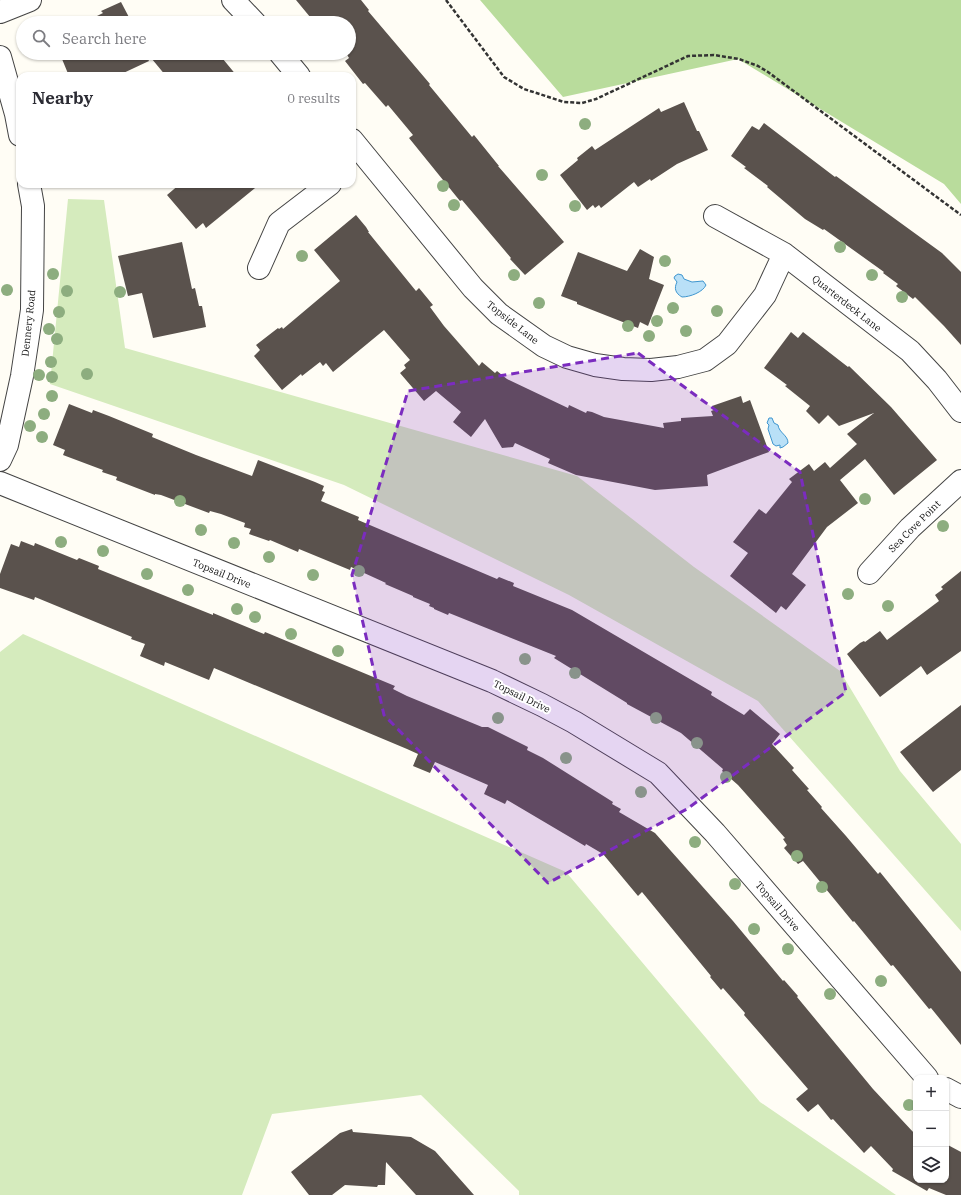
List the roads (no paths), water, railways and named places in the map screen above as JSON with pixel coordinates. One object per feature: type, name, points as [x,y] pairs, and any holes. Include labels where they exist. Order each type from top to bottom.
[{"type":"street","points":[[0,12],[30,0]]},
{"type":"street","points":[[233,0],[248,16]]},
{"type":"street","points":[[0,57],[16,114]]},
{"type":"street","points":[[286,60],[296,72]]},
{"type":"street","name":"Topside Lane","points":[[359,162],[473,288],[499,314],[544,346],[567,357],[596,365],[623,369],[650,370],[678,367],[705,360],[727,344],[765,295],[784,254]]},
{"type":"street","name":"Dennery Road","points":[[0,460],[7,445],[22,376],[32,310],[33,206],[30,188]]},
{"type":"street","points":[[259,268],[280,223],[325,188]]},
{"type":"street","name":"Quarterdeck Lane","points":[[715,216],[784,254],[910,351],[940,384],[961,411]]},
{"type":"street","name":"Sea Cove Point","points":[[869,574],[910,528],[961,481]]},
{"type":"street","name":"Topsail Drive","points":[[0,483],[492,681],[574,722],[658,773],[715,833],[924,1075]]},
{"type":"street","points":[[949,1090],[961,1096]]},
{"type":"water","points":[[678,274],[682,275],[684,279],[692,282],[703,281],[706,285],[696,294],[682,297],[676,290],[677,282],[674,278]]},
{"type":"water","points":[[769,418],[772,418],[774,423],[778,425],[788,440],[788,443],[783,447],[780,448],[780,445],[776,446],[773,444],[768,429],[769,425],[767,423]]}]
